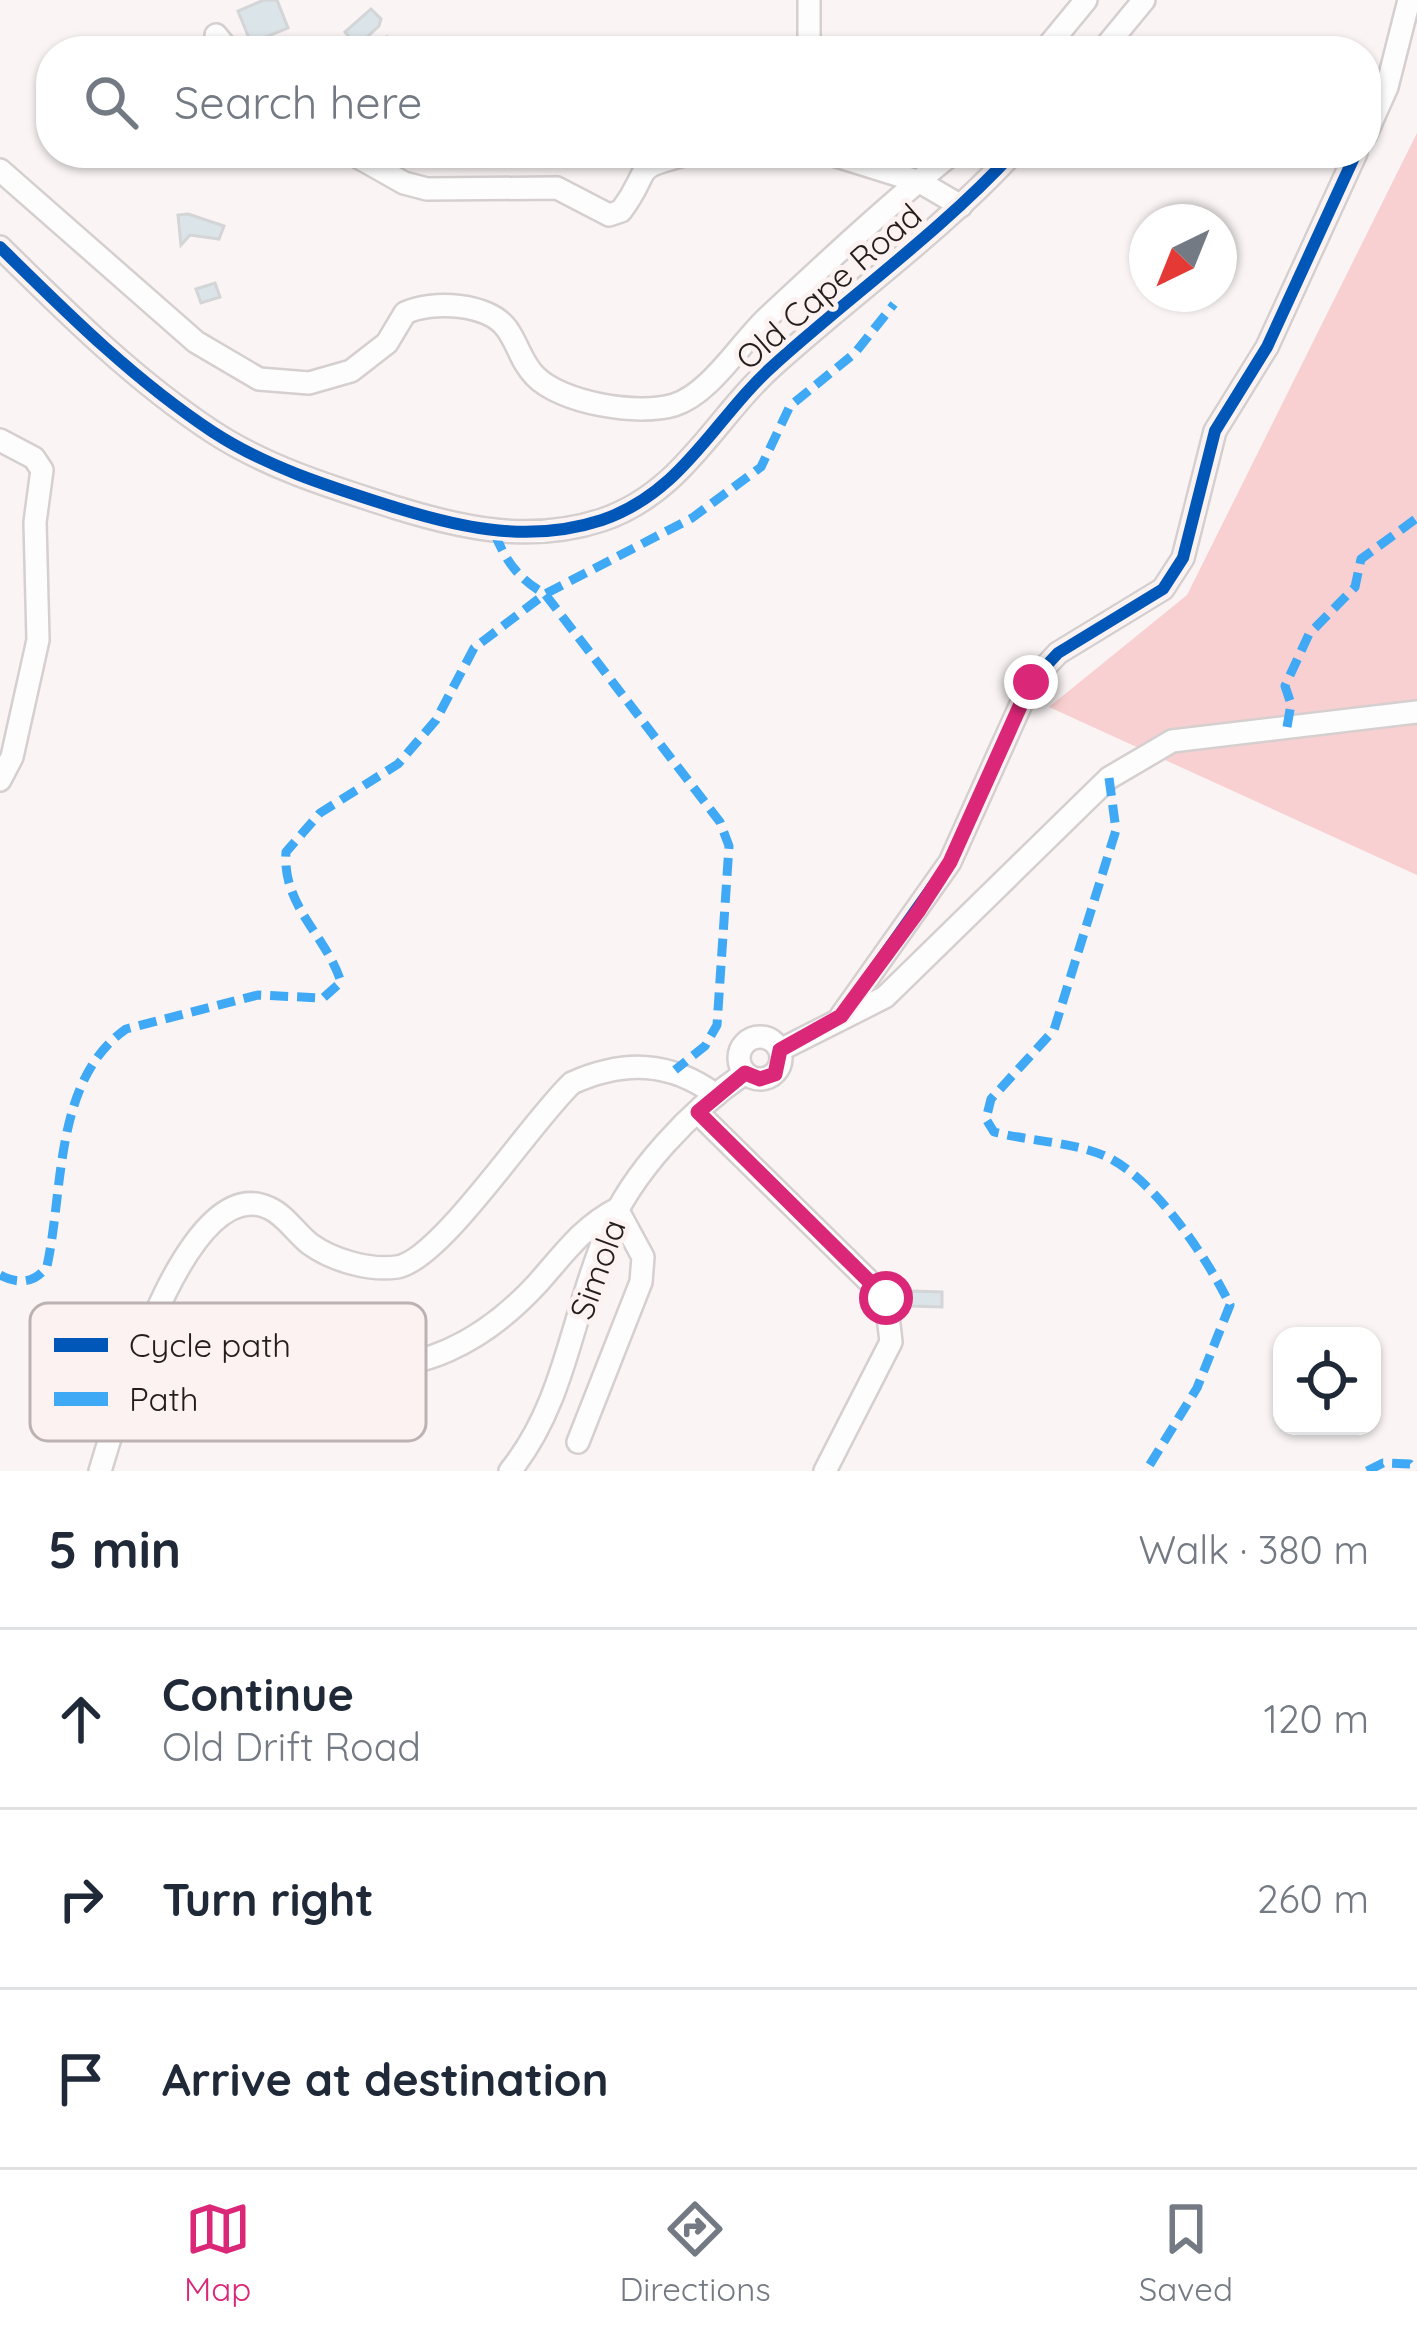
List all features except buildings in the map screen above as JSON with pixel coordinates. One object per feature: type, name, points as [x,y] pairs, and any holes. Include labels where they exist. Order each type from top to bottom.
[{"type":"street","points":[[809,0],[809,36]]},
{"type":"street","points":[[1056,36],[1086,0]]},
{"type":"street","points":[[1114,36],[1144,0]]},
{"type":"street","points":[[1381,100],[1409,0]]},
{"type":"street","points":[[378,168],[427,189],[556,188],[609,215],[621,211],[644,168]]},
{"type":"street","points":[[875,168],[920,182],[961,206]]},
{"type":"street","points":[[0,170],[196,343],[259,379],[308,383],[351,371],[387,343],[405,313],[433,306],[494,316],[511,334],[531,373],[567,396],[598,404],[658,407],[689,397],[767,318],[935,168]]},
{"type":"street","name":"Old Cape Road","points":[[0,247],[140,379],[215,434],[335,488],[495,534],[560,531],[602,520],[682,473],[764,374],[961,206],[998,168]]},
{"type":"street","points":[[841,1016],[950,862],[1031,682],[1058,653],[1163,589],[1184,558],[1215,431],[1267,347],[1349,168]]},
{"type":"street","points":[[0,440],[34,458],[42,487],[35,522],[38,640],[12,757],[0,780]]},
{"type":"street","points":[[841,1016],[885,998],[1109,778],[1172,741],[1417,712]]},
{"type":"street","name":"Simola","points":[[510,1471],[533,1443],[553,1401],[617,1209],[718,1092],[745,1073],[760,1079],[775,1074],[780,1050],[841,1016]]},
{"type":"street","points":[[163,1303],[179,1260],[227,1208],[247,1203],[269,1208],[335,1258],[398,1267],[418,1258],[448,1228],[572,1083],[602,1070],[640,1066],[675,1070],[718,1092]]},
{"type":"street","points":[[698,1112],[886,1298],[891,1342],[825,1471]]},
{"type":"street","points":[[426,1360],[437,1357],[505,1311],[537,1284],[592,1222],[617,1209],[643,1257],[641,1282],[578,1442]]},
{"type":"street","points":[[100,1471],[111,1441]]},
{"type":"shaded area","points":[[1417,133],[1417,875],[1049,707],[1187,595]]},
{"type":"marked path","points":[[495,534],[514,569],[545,594],[692,518],[761,467],[790,406],[855,353],[894,304]]},
{"type":"marked path","points":[[1287,727],[1291,704],[1285,686],[1309,634],[1355,587],[1361,559],[1417,518]]},
{"type":"marked path","points":[[0,1275],[26,1281],[47,1266],[74,1106],[103,1051],[126,1029],[258,995],[323,998],[341,982],[291,888],[286,852],[320,813],[398,764],[436,720],[474,648],[545,594],[720,822],[729,846],[717,1025],[705,1046],[675,1070]]},
{"type":"marked path","points":[[1109,778],[1116,830],[1054,1030],[991,1099],[986,1119],[994,1132],[1079,1148],[1123,1167],[1177,1221],[1230,1305],[1197,1388],[1146,1471]]},
{"type":"marked path","points":[[1367,1471],[1383,1463],[1410,1464],[1416,1471]]},
{"type":"cycle path","points":[[0,247],[129,368],[213,432],[256,456],[326,485],[448,522],[550,531],[602,520],[655,491],[677,473],[775,364],[999,168]]},
{"type":"cycle path","points":[[841,1016],[950,862],[1031,682],[1058,653],[1163,589],[1183,558],[1215,431],[1267,347],[1349,168]]},
{"type":"route","points":[[886,1298],[698,1112],[720,1089],[745,1073],[760,1079],[775,1074],[780,1050],[841,1016],[950,862],[1031,682]]}]
